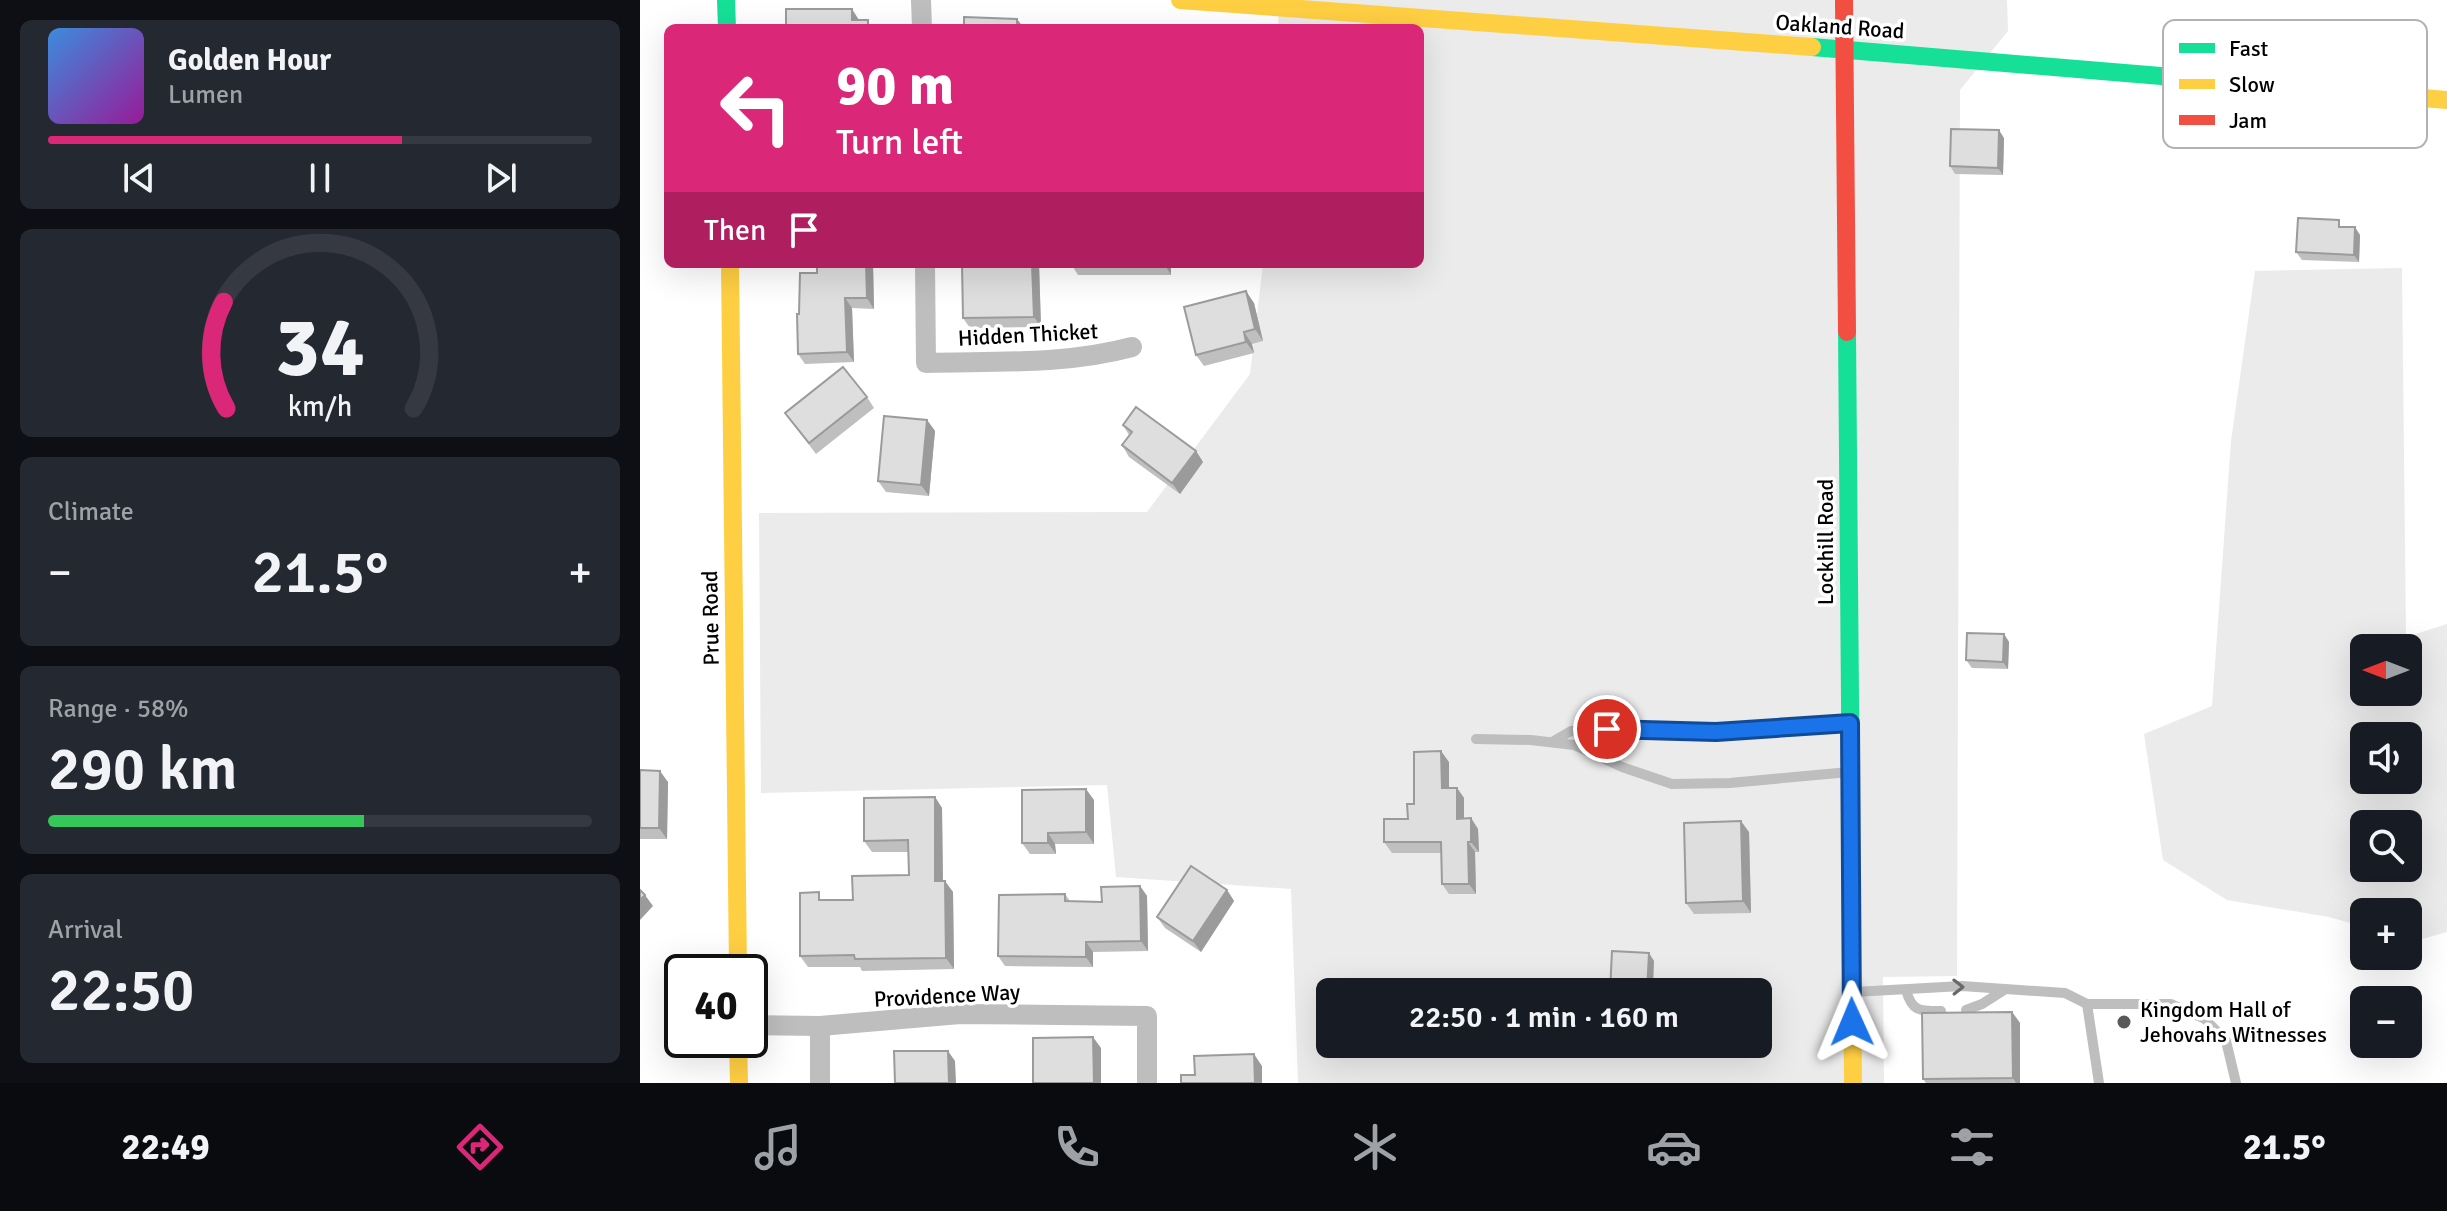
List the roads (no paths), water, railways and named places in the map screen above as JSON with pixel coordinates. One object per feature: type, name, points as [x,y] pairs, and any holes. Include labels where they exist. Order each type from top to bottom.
[{"type":"street","points":[[726,0],[727,24]]},
{"type":"street","points":[[921,0],[922,24]]},
{"type":"street","name":"Oakland Road","points":[[1180,0],[2163,76]]},
{"type":"street","name":"Lockhill Road","points":[[1844,0],[1853,1083]]},
{"type":"street","name":"Oakland Road","points":[[2427,98],[2447,100]]},
{"type":"street","name":"Prue Road","points":[[730,268],[738,954]]},
{"type":"street","name":"Hidden Thicket","points":[[925,268],[926,363],[1060,360],[1100,356],[1132,347]]},
{"type":"street","name":"Providence Way","points":[[768,1025],[820,1026],[960,1014],[1147,1016],[1147,1083]]},
{"type":"street","points":[[820,1026],[820,1083]]},
{"type":"street","points":[[738,1058],[739,1083]]},
{"type":"lane","points":[[1551,742],[1571,731],[1716,732],[1850,723]]},
{"type":"lane","points":[[1476,739],[1574,745],[1622,767],[1672,784],[1730,783],[1851,772]]},
{"type":"lane","points":[[1852,992],[1962,986],[2065,993],[2087,1004],[2171,1004],[2205,1019],[2226,1041],[2236,1083]]},
{"type":"lane","points":[[1906,990],[1910,1003],[1921,1011],[1941,1011]]},
{"type":"lane","points":[[1966,1010],[2004,990]]},
{"type":"lane","points":[[2087,1004],[2099,1083]]},
{"type":"place","name":"Kingdom Hall of Jehovahs Witnesses","points":[[2124,1022]]}]
